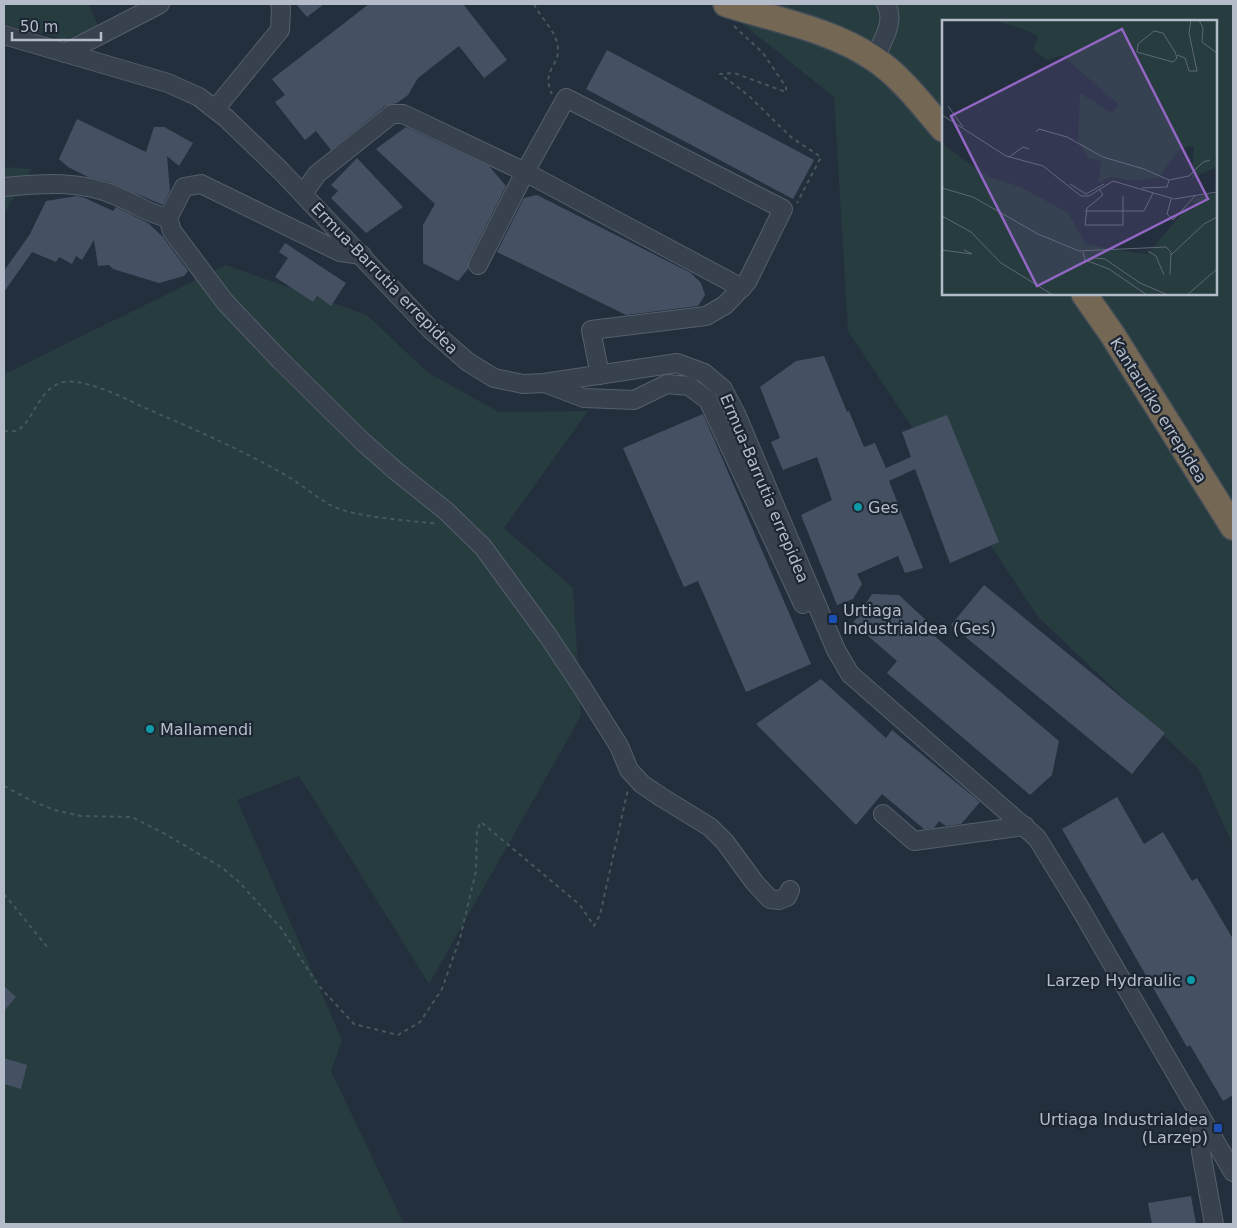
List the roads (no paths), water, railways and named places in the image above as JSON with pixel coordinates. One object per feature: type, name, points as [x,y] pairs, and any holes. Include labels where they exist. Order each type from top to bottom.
[{"type":"highway","points":[[728,14],[824,34],[854,46],[894,74],[942,128]]},
{"type":"highway","name":"Kantauriko errepidea","points":[[1085,295],[1112,334],[1233,527]]},
{"type":"street","points":[[65,53],[160,4]]},
{"type":"street","points":[[215,109],[280,30],[280,4]]},
{"type":"street","points":[[874,59],[889,28],[889,10],[886,4]]},
{"type":"street","name":"Ermua-Barrutia errepidea","points":[[4,35],[168,83],[199,97],[226,118],[303,194],[430,329],[468,362],[494,378],[522,384],[544,383],[677,364],[704,373],[724,389],[836,650],[850,674],[1037,838],[1078,903],[1233,1172]]},
{"type":"street","points":[[478,265],[525,172],[566,98],[783,209],[747,282],[725,305],[706,316],[591,330],[600,375]]},
{"type":"street","points":[[303,194],[316,174],[392,114],[403,114],[525,172],[742,288]]},
{"type":"street","points":[[4,187],[40,183],[80,185],[118,196],[152,214],[168,218]]},
{"type":"street","points":[[362,256],[340,252],[201,184],[184,187],[168,218],[172,231],[226,302],[273,353],[363,442],[463,527],[483,547],[548,636],[619,746],[629,770],[642,784],[661,798],[710,827],[726,842],[755,883],[770,899],[779,900],[787,897],[790,890]]},
{"type":"street","points":[[544,383],[584,398],[634,400],[667,384],[689,386],[708,400],[827,656],[836,650]]},
{"type":"street","points":[[883,814],[914,841],[1025,826]]},
{"type":"street","points":[[1199,1114],[1201,1152],[1214,1224]]},
{"type":"place","name":"Ges","points":[[858,507]]},
{"type":"place","name":"Urtiaga Industrialdea (Ges)","points":[[833,619]]},
{"type":"place","name":"Mallamendi","points":[[150,729]]},
{"type":"place","name":"Larzep Hydraulic","points":[[1191,980]]},
{"type":"place","name":"Urtiaga Industrialdea (Larzep)","points":[[1218,1128]]}]
